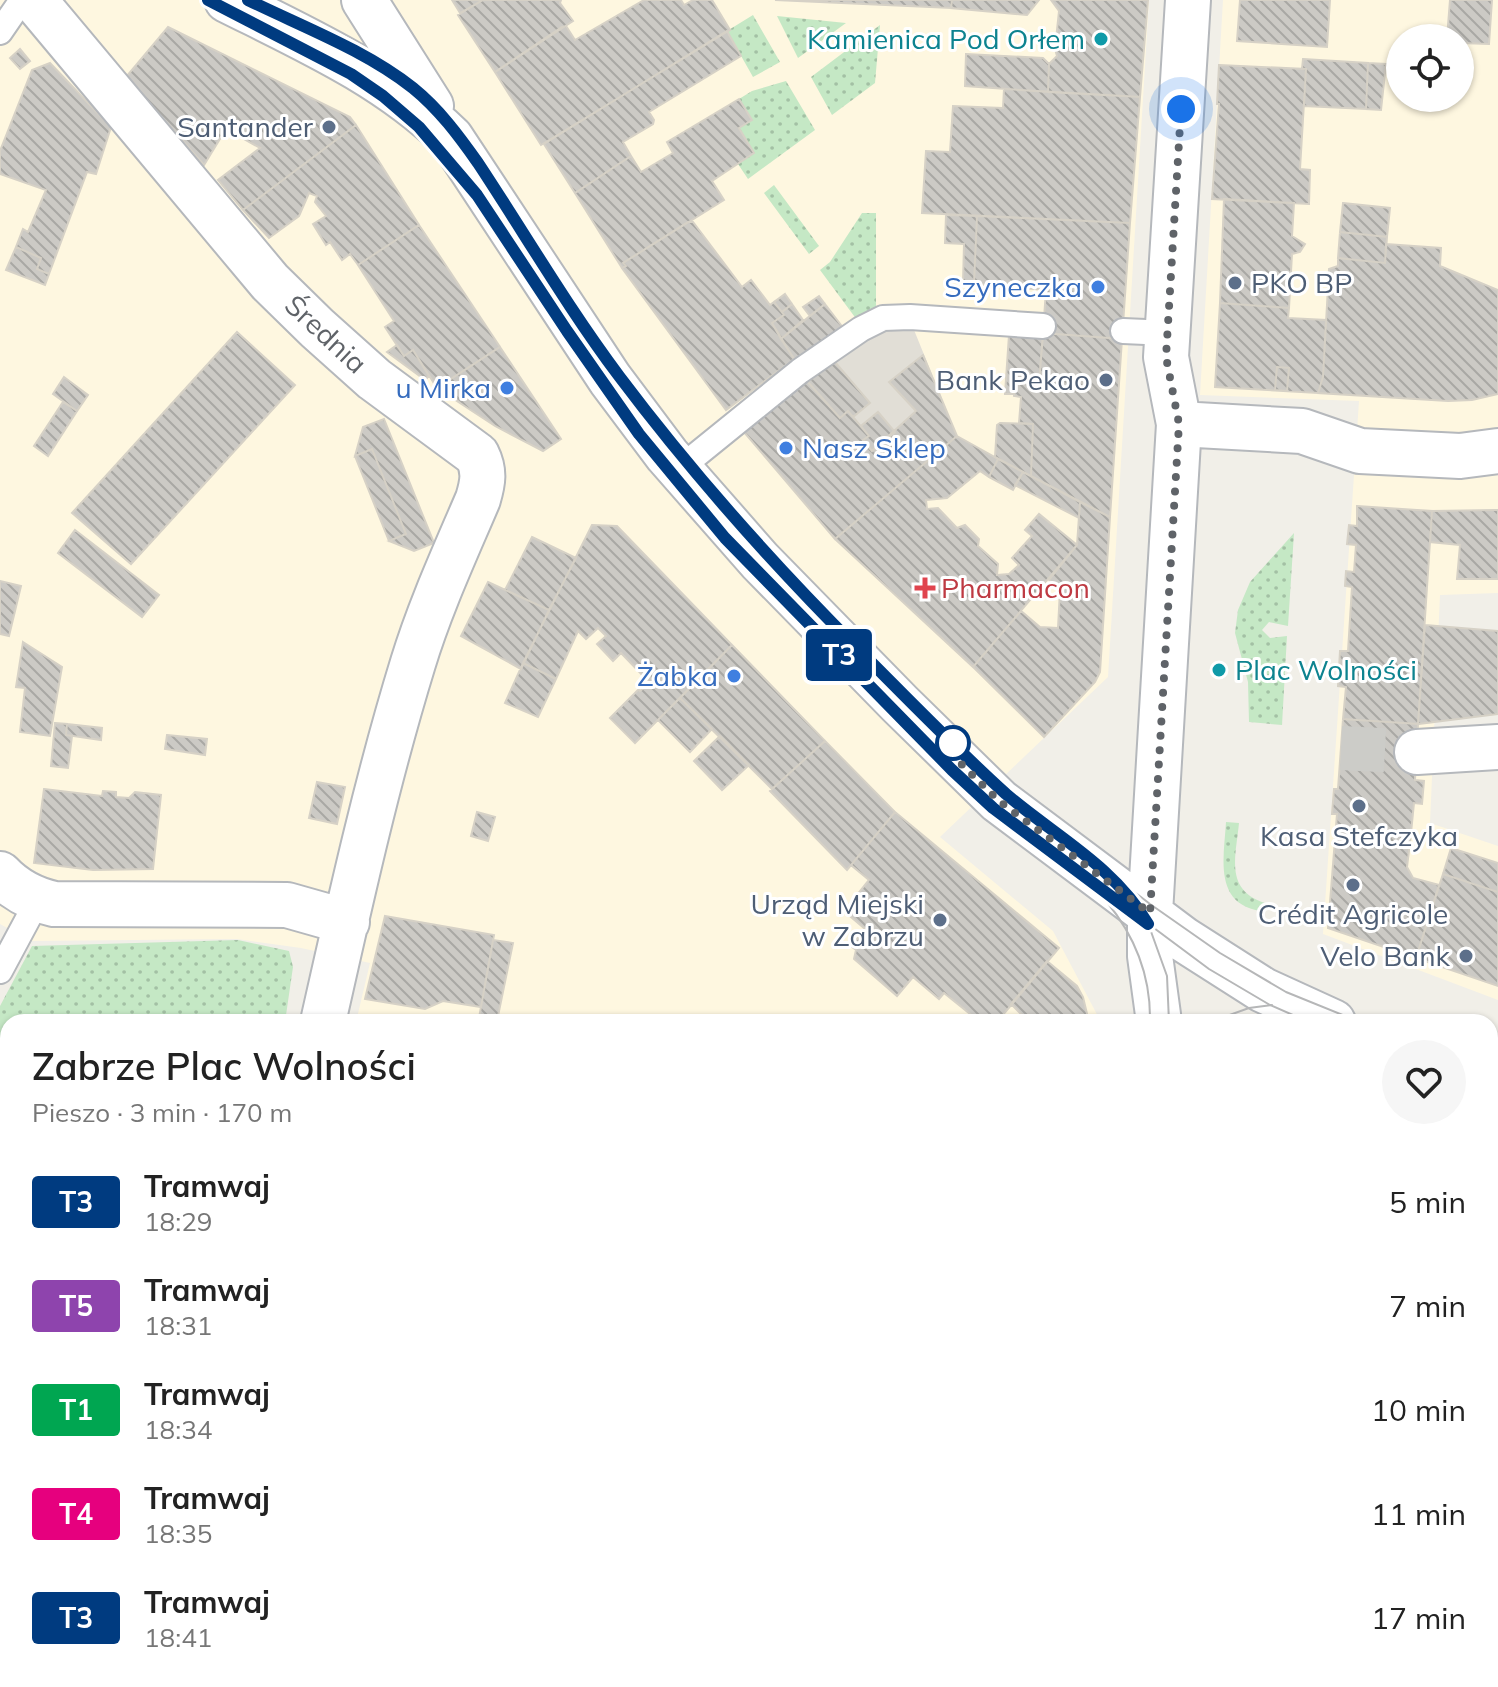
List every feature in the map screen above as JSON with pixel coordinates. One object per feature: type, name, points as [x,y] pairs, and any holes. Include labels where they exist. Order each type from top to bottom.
[{"type":"street","name":"Średnia","points":[[34,0],[270,282],[374,379],[477,455],[483,467],[478,499],[413,661],[384,766],[325,1014]]},
{"type":"street","points":[[227,0],[348,61],[421,110],[451,138]]},
{"type":"street","points":[[364,0],[610,379],[679,469],[760,561],[999,801],[1236,974],[1315,1014]]},
{"type":"street","points":[[1158,1014],[1150,956],[1150,913],[1179,424],[1167,345],[1188,0]]},
{"type":"street","points":[[1179,424],[1302,431],[1360,451],[1460,456],[1498,451]]},
{"type":"street","points":[[1417,752],[1498,747]]},
{"type":"street","points":[[0,874],[17,890],[38,900],[81,905],[287,905],[347,922]]},
{"type":"lane","points":[[0,32],[22,0]]},
{"type":"lane","points":[[679,469],[800,371],[861,329],[883,318],[1043,326]]},
{"type":"lane","points":[[1123,331],[1167,345]]},
{"type":"lane","points":[[0,971],[38,900]]},
{"type":"shaded area","points":[[0,0],[1149,0],[1108,677],[940,837],[1053,931],[1097,1014],[358,1014],[370,963],[301,948],[237,939],[31,941],[0,924]]},
{"type":"shaded area","points":[[1223,0],[1498,0],[1498,593],[1440,595],[1430,823],[1498,846],[1498,1000],[1323,934],[1359,401],[1200,395]]},
{"type":"shaded area","points":[[893,324],[912,325],[957,436],[835,539],[744,432],[830,357]]},
{"type":"green space","points":[[753,15],[780,62],[753,77],[727,31]]},
{"type":"green space","points":[[777,16],[846,23],[798,58]]},
{"type":"green space","points":[[880,25],[875,83],[832,115],[811,77]]},
{"type":"green space","points":[[786,81],[815,130],[748,179],[738,164],[754,153],[739,128],[752,120],[739,99],[752,91]]},
{"type":"green space","points":[[774,185],[819,246],[809,254],[764,193]]},
{"type":"green space","points":[[862,213],[876,213],[876,308],[857,320],[820,270],[830,262]]},
{"type":"green space","points":[[1294,533],[1288,626],[1269,622],[1262,630],[1270,638],[1287,636],[1282,725],[1249,722],[1248,682],[1235,633],[1238,610],[1250,582]]},
{"type":"green space","points":[[1226,822],[1239,823],[1235,859],[1238,881],[1243,890],[1265,903],[1261,911],[1246,907],[1228,889],[1224,864]]},
{"type":"green space","points":[[238,940],[289,951],[293,967],[286,1014],[0,1014],[0,1006],[32,946]]},
{"type":"building","points":[[452,0],[483,0],[460,13]]},
{"type":"building","points":[[483,0],[561,0],[573,21],[495,72],[458,15]]},
{"type":"building","points":[[644,0],[681,0],[684,5],[693,0],[712,0],[730,30],[541,145],[495,72],[562,27],[566,26],[575,40]]},
{"type":"building","points":[[775,0],[952,0],[951,8]]},
{"type":"building","name":"Kamienica Pod Orłem","points":[[952,0],[1039,0],[1027,15],[951,8]]},
{"type":"building","name":"Kamienica Pod Orłem","points":[[1051,0],[1148,0],[1140,97],[1048,92],[1049,64],[1057,56],[1059,11]]},
{"type":"building","points":[[1240,0],[1330,0],[1327,47],[1237,41]]},
{"type":"building","points":[[1450,0],[1492,0],[1489,44],[1474,43],[1474,24],[1448,24]]},
{"type":"building","points":[[168,27],[350,117],[356,125],[243,210],[218,180],[260,148],[226,129],[204,165],[126,77]]},
{"type":"building","points":[[727,31],[741,56],[649,112],[653,124],[623,142],[631,156],[575,193],[544,144]]},
{"type":"building","points":[[20,49],[30,61],[20,69],[10,58]]},
{"type":"building","points":[[966,54],[1043,58],[1049,64],[1048,92],[965,86]]},
{"type":"building","points":[[1303,59],[1368,63],[1366,109],[1304,106],[1306,69],[1302,69]]},
{"type":"building","points":[[50,63],[111,127],[96,174],[87,172],[49,274],[37,269],[41,258],[16,247],[23,229],[28,232],[46,190],[0,174],[0,151],[32,70]]},
{"type":"building","points":[[1368,63],[1386,64],[1381,110],[1366,109]]},
{"type":"building","points":[[1219,65],[1306,69],[1300,169],[1310,170],[1309,204],[1212,199]]},
{"type":"building","points":[[1004,89],[1140,97],[1130,223],[922,213],[926,151],[950,152],[953,106],[1003,108]]},
{"type":"building","points":[[739,99],[752,120],[739,128],[754,153],[712,181],[724,200],[623,263],[626,266],[622,268],[575,193],[631,156],[641,172],[673,153],[667,142]]},
{"type":"building","points":[[356,125],[419,225],[358,265],[350,254],[342,260],[330,242],[326,245],[313,224],[326,216],[315,202],[317,196],[309,193],[299,216],[269,238],[243,210]]},
{"type":"building","points":[[1224,199],[1294,203],[1292,236],[1305,244],[1300,252],[1292,254],[1289,308],[1220,303]]},
{"type":"building","points":[[1343,203],[1390,208],[1387,237],[1340,232]]},
{"type":"building","points":[[946,215],[977,216],[974,283],[963,283],[964,244],[945,243]]},
{"type":"building","points":[[977,216],[1130,223],[1122,339],[1043,333],[1046,290],[974,284]]},
{"type":"building","points":[[688,222],[693,222],[742,287],[751,280],[770,305],[774,302],[784,315],[772,323],[794,359],[726,410],[622,268],[626,266],[623,263]]},
{"type":"building","points":[[419,225],[500,347],[437,388],[413,350],[404,356],[385,327],[394,321],[358,265]]},
{"type":"building","points":[[1340,232],[1387,237],[1385,263],[1338,258]]},
{"type":"building","points":[[1386,244],[1441,248],[1440,266],[1498,290],[1498,394],[1448,401],[1318,393],[1323,377],[1329,269],[1338,266],[1338,258],[1385,263]]},
{"type":"building","points":[[16,247],[41,258],[37,269],[49,274],[45,285],[6,270]]},
{"type":"building","points":[[785,294],[792,304],[782,312],[774,302]]},
{"type":"building","points":[[819,296],[825,304],[810,316],[803,307]]},
{"type":"building","points":[[1220,303],[1289,308],[1288,318],[1326,320],[1323,377],[1318,393],[1215,387]]},
{"type":"building","points":[[792,304],[803,320],[781,339],[772,323],[784,315],[782,312]]},
{"type":"building","points":[[825,304],[844,329],[797,363],[781,339]]},
{"type":"building","points":[[237,332],[295,385],[131,564],[72,513]]},
{"type":"building","points":[[1043,333],[1122,339],[1110,517],[1031,476],[1033,424],[1019,423],[1021,397],[1014,396],[1015,381],[1039,383]]},
{"type":"building","points":[[1009,335],[1043,335],[1039,383],[1015,381],[1014,394],[1005,394]]},
{"type":"building","points":[[397,345],[404,356],[413,350],[429,376],[425,380],[387,352]]},
{"type":"building","points":[[500,347],[561,439],[543,451],[495,426],[437,388]]},
{"type":"building","points":[[923,355],[957,436],[835,539],[744,432],[806,380],[840,418],[848,411],[869,436],[863,440],[872,451],[916,411],[889,382]]},
{"type":"building","points":[[835,362],[870,403],[853,417],[848,411],[840,418],[808,382]]},
{"type":"building","points":[[1277,367],[1289,368],[1287,391],[1275,390]]},
{"type":"building","points":[[64,377],[88,395],[77,411],[53,394]]},
{"type":"building","points":[[63,402],[77,411],[48,456],[34,446]]},
{"type":"building","points":[[878,412],[895,432],[872,451],[863,440],[869,436],[861,426]]},
{"type":"building","points":[[384,419],[434,543],[414,551],[389,541],[406,534],[372,449],[355,456],[363,427]]},
{"type":"building","points":[[1033,424],[1031,476],[995,457],[997,425]]},
{"type":"building","points":[[957,436],[998,459],[989,477],[980,471],[947,498],[926,500],[927,509],[938,508],[957,528],[965,525],[979,539],[978,546],[998,564],[997,575],[1009,574],[1019,565],[1012,558],[1032,536],[1025,530],[1039,514],[1077,545],[973,667],[835,539]]},
{"type":"building","points":[[372,449],[406,534],[389,541],[355,456]]},
{"type":"building","points":[[998,459],[1023,472],[1013,490],[989,477]]},
{"type":"building","points":[[1023,472],[1080,502],[1079,518],[1015,485]]},
{"type":"building","points":[[1080,502],[1110,517],[1100,672],[1095,682],[1044,737],[973,667],[1021,611],[1040,627],[1058,628],[1060,590],[1049,580],[1077,545]]},
{"type":"building","points":[[1357,506],[1432,511],[1418,724],[1343,719],[1346,687],[1338,686],[1340,651],[1348,651],[1352,587],[1345,586],[1346,571],[1354,572],[1356,545],[1347,544],[1349,525],[1357,526]]},
{"type":"building","points":[[1498,510],[1498,579],[1457,579],[1460,545],[1430,542],[1432,511]]},
{"type":"building","points":[[592,525],[617,526],[732,645],[635,743],[610,718],[639,689],[650,683],[621,653],[613,661],[597,644],[606,636],[598,628],[586,639],[578,631],[556,679],[523,663]]},
{"type":"building","points":[[75,530],[159,595],[142,617],[58,553]]},
{"type":"building","points":[[532,537],[576,558],[549,610],[505,590]]},
{"type":"building","points":[[0,581],[21,586],[9,636],[0,634]]},
{"type":"building","points":[[488,582],[549,610],[521,669],[461,636]]},
{"type":"building","points":[[1425,625],[1498,631],[1498,714],[1418,724]]},
{"type":"building","points":[[23,642],[62,667],[50,736],[20,732],[25,688],[16,687]]},
{"type":"building","points":[[732,645],[825,741],[772,789],[680,698]]},
{"type":"building","points":[[523,663],[556,679],[538,717],[505,703]]},
{"type":"building","points":[[680,698],[712,729],[690,752],[658,720]]},
{"type":"building","points":[[1343,719],[1418,724],[1415,780],[1424,781],[1422,804],[1414,803],[1410,843],[1335,839],[1337,814],[1332,814],[1334,789],[1338,789]]},
{"type":"building","points":[[55,723],[67,724],[66,735],[72,736],[68,768],[51,766]]},
{"type":"building","points":[[67,724],[102,728],[101,740],[66,735]]},
{"type":"building","points":[[167,735],[207,739],[205,755],[165,749]]},
{"type":"building","points":[[720,736],[749,765],[722,790],[694,761]]},
{"type":"building","points":[[825,741],[895,812],[847,870],[770,791]]},
{"type":"building","points":[[317,782],[345,787],[337,824],[309,818]]},
{"type":"building","points":[[44,789],[102,796],[103,791],[116,792],[116,797],[129,798],[135,792],[161,795],[153,869],[93,870],[34,863]]},
{"type":"building","points":[[477,812],[495,817],[488,841],[471,836]]},
{"type":"building","name":"Urząd Miejski w Zabrzu","points":[[895,812],[1059,948],[1004,1014],[970,1014],[944,993],[939,999],[913,977],[897,996],[854,959],[856,950],[851,946],[865,929],[844,911],[869,880],[851,865]]},
{"type":"building","points":[[1335,839],[1410,843],[1407,867],[1413,878],[1439,885],[1416,958],[1328,928]]},
{"type":"building","points":[[1451,848],[1498,863],[1498,892],[1443,874]]},
{"type":"building","points":[[1443,874],[1498,892],[1498,986],[1416,958]]},
{"type":"building","points":[[385,916],[494,935],[481,1007],[443,1001],[425,1009],[365,999]]},
{"type":"building","points":[[493,940],[513,943],[498,1014],[480,1014]]},
{"type":"building","points":[[1047,961],[1077,986],[1087,1014],[1021,1014],[1011,1004]]},
{"type":"tunnel","points":[[1341,748],[1417,752]]},
{"type":"tram line","points":[[207,0],[351,74],[405,114],[438,146],[477,195],[604,386],[698,506],[753,568],[993,808],[1209,969],[1291,1014]]},
{"type":"tram line","name":"T3","points":[[208,0],[351,74],[419,127],[477,195],[639,434],[725,538],[993,808],[1148,924],[1122,887],[976,766],[857,648],[725,509],[616,372],[478,163],[428,101],[372,62],[248,0]]},
{"type":"tram line","points":[[248,0],[392,74],[443,117],[478,163],[616,372],[711,493],[857,648],[1006,793],[1150,904],[1220,953],[1286,992],[1340,1014]]},
{"type":"tram line","points":[[1106,901],[1125,928],[1139,957],[1148,989],[1150,1014]]},
{"type":"tram line","points":[[1149,926],[1167,976],[1169,1014]]},
{"type":"tram line","points":[[1232,1014],[1272,1005]]},
{"type":"place","name":"Kamienica Pod Orłem","points":[[1101,39]]},
{"type":"place","name":"Santander","points":[[329,127]]},
{"type":"place","name":"PKO BP","points":[[1235,283]]},
{"type":"place","name":"Szyneczka","points":[[1098,287]]},
{"type":"place","name":"Bank Pekao","points":[[1106,380]]},
{"type":"place","name":"u Mirka","points":[[507,388]]},
{"type":"place","name":"Nasz Sklep","points":[[786,448]]},
{"type":"place","name":"Pharmacon","points":[[925,588]]},
{"type":"place","name":"Plac Wolności","points":[[1219,670]]},
{"type":"place","name":"Żabka","points":[[734,676]]},
{"type":"place","name":"Kasa Stefczyka","points":[[1359,806]]},
{"type":"place","name":"Crédit Agricole","points":[[1353,885]]},
{"type":"place","name":"Urząd Miejski w Zabrzu","points":[[940,920]]},
{"type":"place","name":"Velo Bank","points":[[1466,956]]},
{"type":"route","points":[[953,743],[948,751],[999,801],[1150,913],[1179,424],[1166,357],[1181,109]]}]
